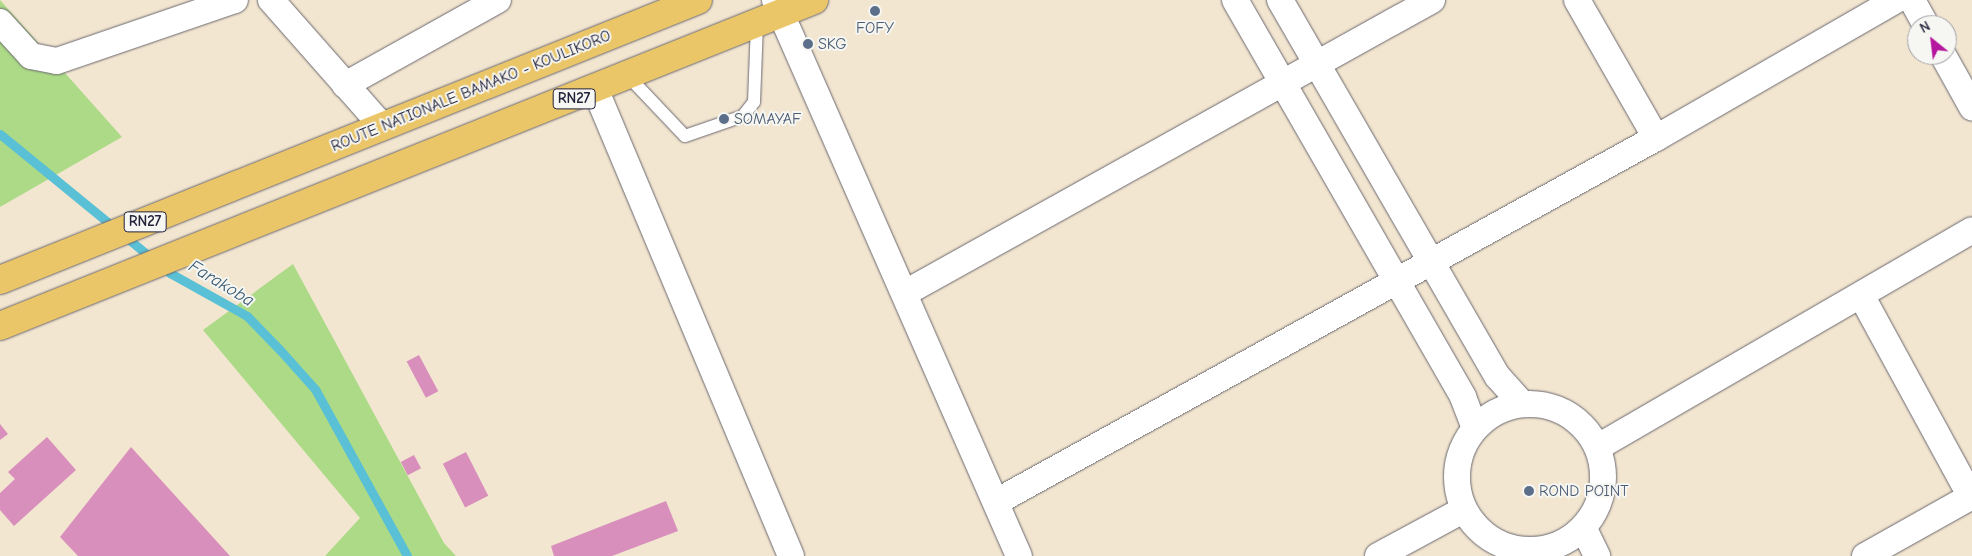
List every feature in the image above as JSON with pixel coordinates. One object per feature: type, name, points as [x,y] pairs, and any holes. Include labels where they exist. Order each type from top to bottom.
[{"type":"main road","name":"ROUTE NATIONALE BAMAKO - KOULIKORO","points":[[0,280],[698,0]]},
{"type":"main road","name":"RN27","points":[[0,326],[629,77],[771,12],[814,0]]},
{"type":"street","points":[[0,22],[31,56],[57,61],[235,0]]},
{"type":"street","points":[[271,0],[382,126]]},
{"type":"street","points":[[345,85],[498,0]]},
{"type":"street","points":[[1234,0],[1284,83],[1463,397],[1475,428]]},
{"type":"street","points":[[1280,0],[1319,63],[1498,377],[1522,404]]},
{"type":"street","points":[[905,293],[1432,0]]},
{"type":"street","points":[[1577,0],[1656,138]]},
{"type":"street","points":[[996,502],[1656,138],[1896,0]]},
{"type":"street","points":[[1912,0],[1920,15]]},
{"type":"street","points":[[771,12],[905,293],[1018,556]]},
{"type":"street","points":[[1949,65],[1972,107]]},
{"type":"street","points":[[596,90],[791,556]]},
{"type":"street","points":[[1598,447],[1972,230]]},
{"type":"street","points":[[1861,295],[1972,497],[1865,556]]},
{"type":"street","points":[[1522,404],[1555,407],[1580,422],[1598,447],[1604,466],[1602,498],[1584,529],[1546,552],[1520,551],[1485,537],[1463,510],[1456,476],[1461,450],[1475,428],[1498,411],[1522,404]]},
{"type":"street","points":[[1378,556],[1463,510]]},
{"type":"street","points":[[1584,529],[1597,556]]},
{"type":"lane","points":[[629,77],[686,136],[743,116],[754,102],[771,12]]},
{"type":"green space","points":[[0,0],[122,137],[0,207]]},
{"type":"green space","points":[[293,264],[444,543],[456,556],[325,556],[360,518],[203,330]]},
{"type":"building","points":[[419,355],[438,391],[426,398],[407,362]]},
{"type":"building","points":[[0,424],[8,434],[0,440]]},
{"type":"building","points":[[47,437],[76,470],[14,526],[0,510],[0,493],[15,479],[8,472]]},
{"type":"building","points":[[131,447],[230,556],[78,556],[60,537]]},
{"type":"building","points":[[466,452],[488,496],[465,507],[443,464]]},
{"type":"building","points":[[414,455],[421,468],[408,475],[401,462]]},
{"type":"building","points":[[666,501],[678,531],[612,556],[554,556],[551,546]]},
{"type":"waterway","name":"Farakoba","points":[[0,134],[170,273],[247,316],[280,350],[315,389],[407,556]]},
{"type":"place","name":"FOFY","points":[[875,11]]},
{"type":"place","name":"SKG","points":[[808,44]]},
{"type":"place","name":"SOMAYAF","points":[[724,119]]},
{"type":"place","name":"ROND POINT","points":[[1529,491]]}]
